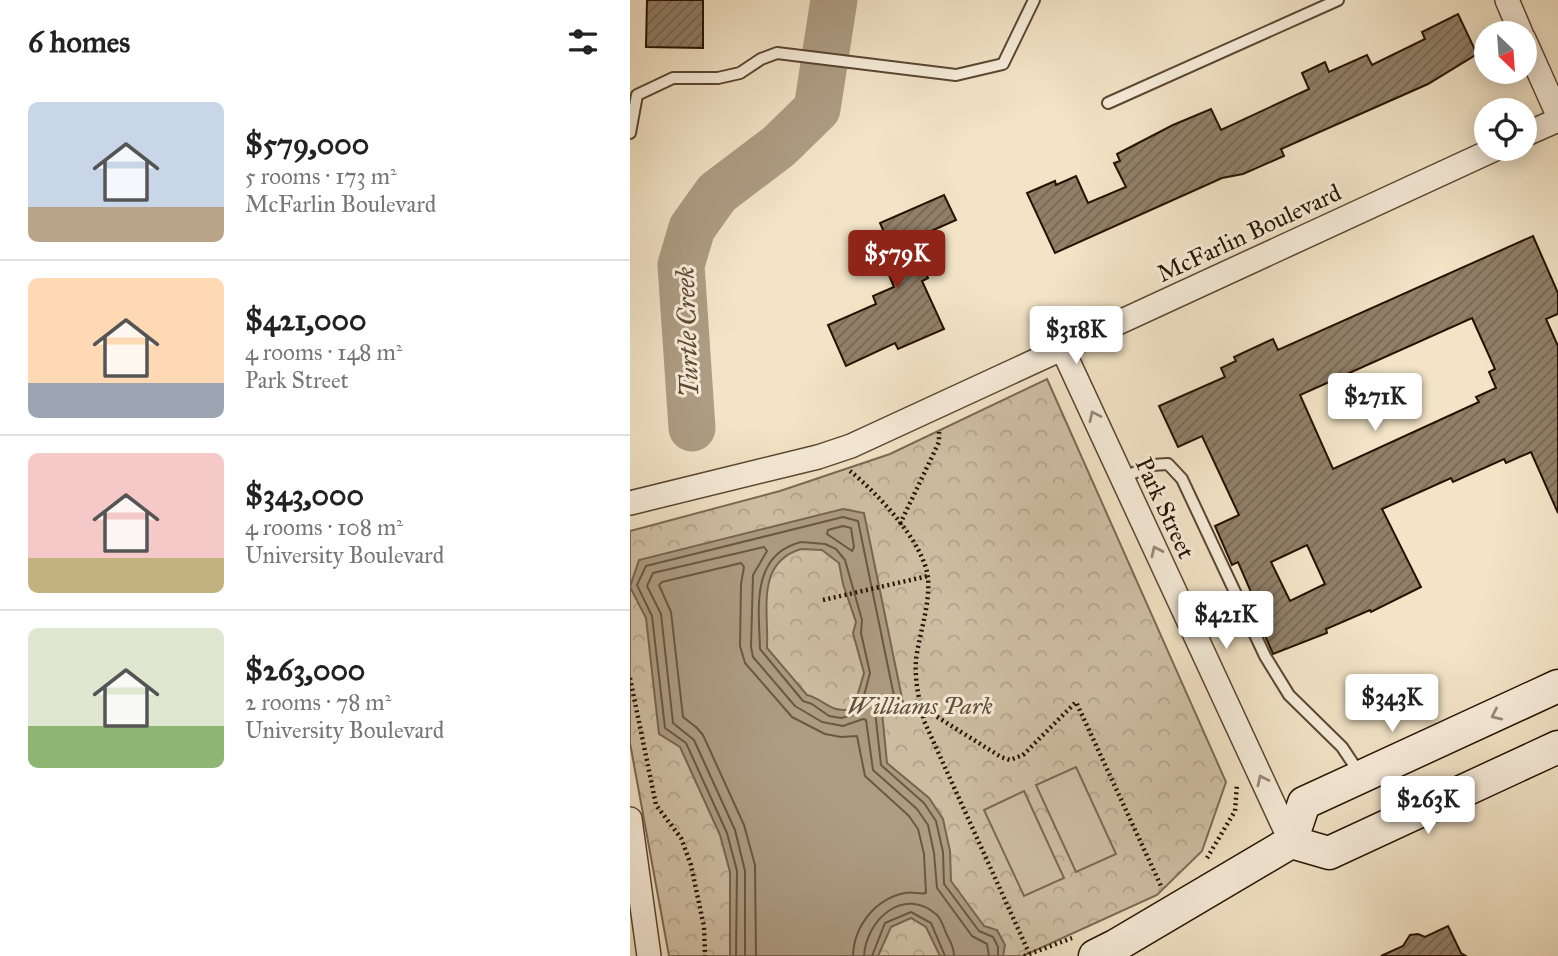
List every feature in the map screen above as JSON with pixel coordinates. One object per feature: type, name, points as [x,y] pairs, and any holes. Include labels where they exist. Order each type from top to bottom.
[{"type":"street","points":[[1507,0],[1516,21]]},
{"type":"street","points":[[1537,69],[1558,117],[1537,128]]},
{"type":"street","name":"McFarlin Boulevard","points":[[630,503],[818,457],[851,446],[1474,159]]},
{"type":"street","name":"Park Street","points":[[1062,348],[1291,842]]},
{"type":"street","points":[[1087,946],[1127,940],[1291,842],[1304,803],[1558,686]]},
{"type":"street","points":[[1291,842],[1329,853],[1558,747]]},
{"type":"street","points":[[630,819],[649,956]]},
{"type":"lane","points":[[630,133],[637,95],[673,78],[718,78],[740,73],[761,59],[777,53],[956,75],[1003,64],[1034,0]]},
{"type":"lane","points":[[1108,103],[1338,0]]},
{"type":"lane","points":[[1122,478],[1152,465],[1168,464],[1182,479],[1265,656],[1289,695],[1342,747],[1362,776]]},
{"type":"path","points":[[900,524],[939,442],[940,427]]},
{"type":"path","points":[[850,471],[870,486],[900,524],[918,551],[928,576],[927,603],[916,654],[915,685],[925,721],[1027,955],[1087,946]]},
{"type":"path","points":[[823,600],[928,576]]},
{"type":"path","points":[[630,678],[656,805],[681,838],[691,865],[704,927],[705,956]]},
{"type":"path","points":[[921,707],[1010,760],[1023,755],[1076,702],[1166,896]]},
{"type":"path","points":[[1206,860],[1235,811],[1237,782],[1233,773]]},
{"type":"green space","name":"Williams Park","points":[[1047,379],[1226,782],[1202,851],[1157,895],[1023,956],[669,956],[630,743],[630,531],[780,491],[890,454]]},
{"type":"green space","points":[[1076,767],[1116,854],[1076,872],[1036,785]]},
{"type":"green space","points":[[1024,791],[1064,878],[1024,896],[984,810]]},
{"type":"water","points":[[843,509],[864,513],[903,703],[882,712],[887,763],[929,798],[943,819],[950,851],[951,881],[984,926],[997,930],[1005,945],[1003,956],[940,956],[926,927],[911,918],[891,927],[878,956],[730,956],[730,872],[720,835],[680,747],[659,734],[646,618],[630,587],[639,560]],"holes":[[[801,549],[822,550],[839,563],[856,622],[853,633],[864,673],[851,709],[833,708],[807,695],[767,648],[768,590],[777,565],[786,556]]]},
{"type":"building","points":[[647,0],[703,0],[703,48],[646,47]]},
{"type":"building","points":[[1458,14],[1474,48],[1474,56],[1428,84],[1281,149],[1284,156],[1243,174],[1222,178],[1055,253],[1027,193],[1055,181],[1056,185],[1076,176],[1088,203],[1126,187],[1114,163],[1120,161],[1117,154],[1173,125],[1211,109],[1221,130],[1309,89],[1302,73],[1325,62],[1329,72],[1367,55],[1372,65],[1425,39],[1422,32]]},
{"type":"building","points":[[944,195],[956,220],[911,240],[928,278],[922,281],[944,329],[898,349],[895,343],[846,366],[828,325],[876,304],[873,296],[894,287],[879,251],[890,246],[880,223]]},
{"type":"building","points":[[1533,236],[1558,293],[1558,314],[1546,319],[1558,346],[1558,513],[1531,452],[1506,463],[1504,459],[1453,482],[1451,478],[1382,509],[1421,587],[1371,612],[1370,610],[1326,629],[1327,633],[1273,654],[1257,617],[1261,615],[1238,562],[1232,565],[1215,526],[1239,515],[1202,436],[1178,447],[1159,406],[1225,377],[1221,368],[1236,361],[1234,357],[1273,339],[1278,350]],"holes":[[[1472,318],[1495,369],[1489,372],[1496,388],[1476,397],[1479,402],[1333,469],[1300,395]],[[1307,545],[1325,584],[1290,601],[1271,562]]]},
{"type":"building","points":[[1448,926],[1461,953],[1466,956],[1381,956],[1403,946],[1410,935],[1425,937]]},
{"type":"waterway","name":"Turtle Creek","points":[[692,428],[681,265],[692,228],[717,193],[779,146],[817,109],[834,0]]}]
